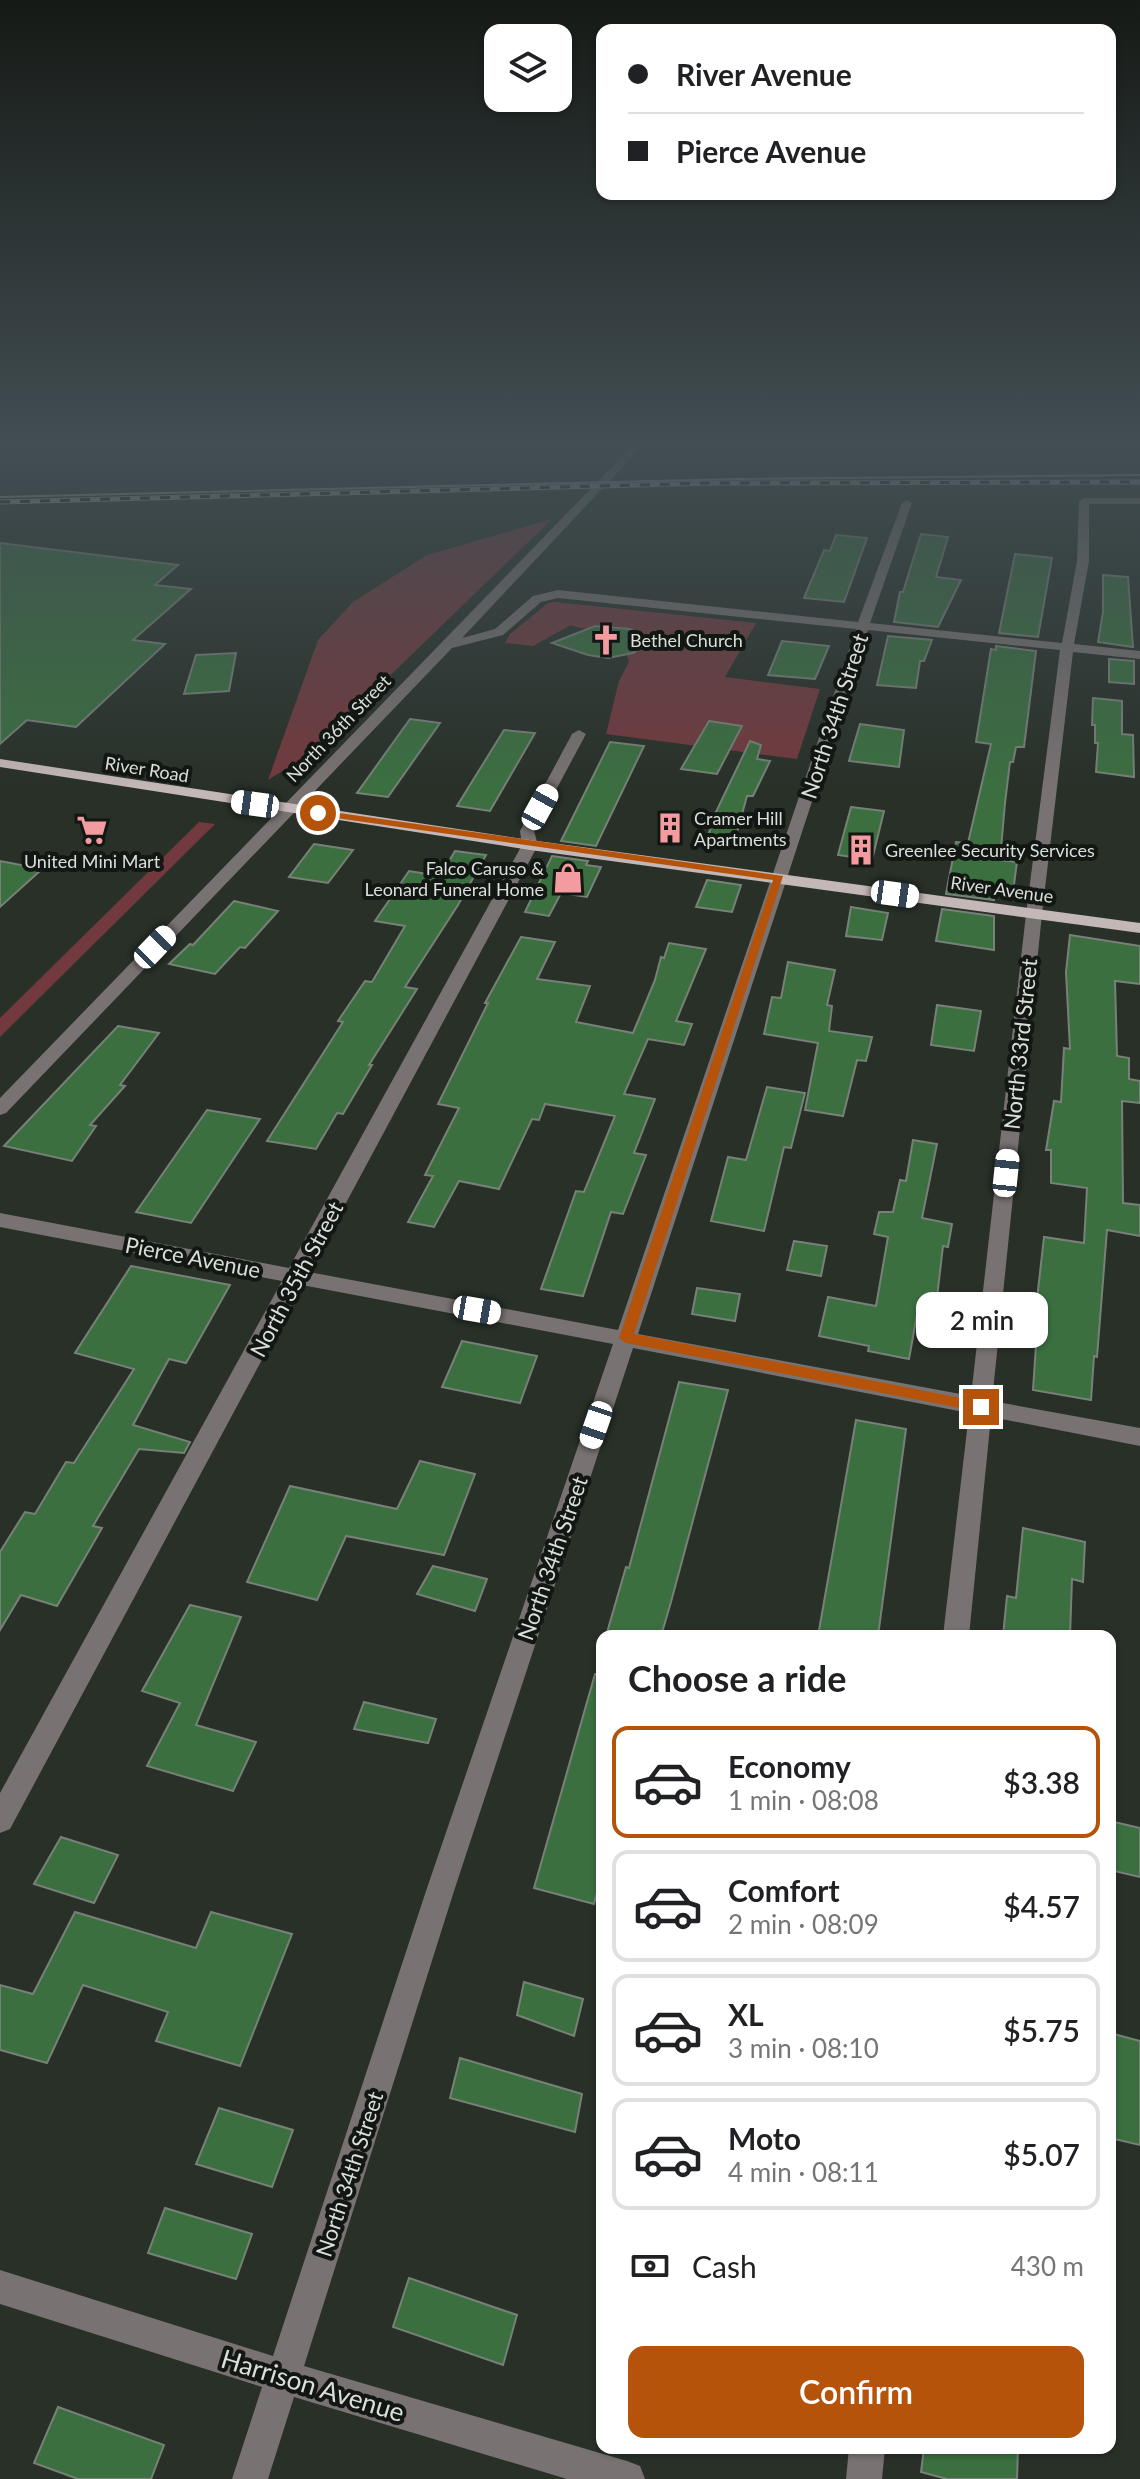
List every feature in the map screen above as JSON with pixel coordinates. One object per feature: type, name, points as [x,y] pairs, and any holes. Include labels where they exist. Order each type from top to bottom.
[{"type":"main road","name":"River Road","points":[[0,763],[288,808]]},
{"type":"main road","name":"River Avenue","points":[[288,808],[530,845],[1140,928]]},
{"type":"street","name":"North 36th Street","points":[[0,1109],[530,560]]},
{"type":"street","name":"North 34th Street","points":[[250,2479],[440,1891],[887,560]]},
{"type":"street","name":"North 33rd Street","points":[[957,1630],[1034,914],[1067,647],[1083,560]]},
{"type":"street","points":[[445,646],[499,632],[537,599],[558,594],[1140,655]]},
{"type":"street","name":"North 35th Street","points":[[0,1820],[530,845],[527,831],[579,734]]},
{"type":"street","name":"Pierce Avenue","points":[[0,1220],[1140,1437]]},
{"type":"street","name":"Harrison Avenue","points":[[0,2287],[284,2377],[627,2479]]},
{"type":"street","points":[[864,2479],[866,2454]]},
{"type":"shaded area","points":[[420,560],[510,560],[308,755],[268,780],[318,640],[353,602]]},
{"type":"shaded area","points":[[548,603],[756,623],[725,677],[820,689],[797,759],[606,734],[619,681],[629,662],[627,655],[633,653],[630,629],[571,625],[533,646],[505,643],[510,634]]},
{"type":"shaded area","points":[[199,822],[215,824],[0,1037],[0,1018]]},
{"type":"building","points":[[0,560],[135,560],[178,565],[155,585],[191,589],[133,640],[165,644],[76,727],[27,720],[0,744]]},
{"type":"building","points":[[820,560],[859,560],[844,602],[804,598]]},
{"type":"building","points":[[913,560],[941,560],[936,577],[961,580],[938,627],[894,622],[900,592],[903,592]]},
{"type":"building","points":[[1014,560],[1052,560],[1038,637],[999,633]]},
{"type":"building","points":[[1103,575],[1128,577],[1133,647],[1098,642],[1103,612]]},
{"type":"building","name":"Bethel Church","points":[[595,626],[630,629],[651,641],[633,653],[608,658],[552,643]]},
{"type":"building","points":[[888,636],[932,640],[924,661],[920,661],[916,688],[877,685]]},
{"type":"building","points":[[782,641],[829,646],[815,679],[768,675]]},
{"type":"building","points":[[996,646],[1036,651],[1024,747],[1016,747],[1013,762],[1010,762],[1005,803],[1000,860],[1017,862],[1013,892],[994,889],[994,900],[946,894],[956,842],[968,843],[991,744],[976,742],[991,649],[996,650]]},
{"type":"building","points":[[236,653],[229,691],[184,694],[196,655]]},
{"type":"building","points":[[1109,659],[1134,661],[1134,684],[1109,682]]},
{"type":"building","points":[[1093,698],[1122,701],[1122,734],[1133,735],[1134,777],[1096,772],[1098,743],[1095,743],[1095,725],[1092,725]]},
{"type":"building","points":[[410,719],[440,723],[388,797],[357,793]]},
{"type":"building","points":[[709,721],[742,726],[717,774],[681,769]]},
{"type":"building","points":[[860,724],[904,730],[899,767],[849,761]]},
{"type":"building","points":[[504,730],[535,733],[490,811],[457,806]]},
{"type":"building","points":[[750,741],[761,745],[757,759],[770,761],[753,796],[747,796],[733,847],[706,843],[714,816]]},
{"type":"building","points":[[610,742],[644,746],[596,846],[561,841]]},
{"type":"building","points":[[851,807],[884,811],[872,860],[838,855]]},
{"type":"building","points":[[314,844],[353,850],[328,883],[289,877]]},
{"type":"building","points":[[455,851],[486,855],[405,987],[417,989],[369,1065],[372,1065],[343,1114],[337,1113],[316,1149],[267,1141],[343,1022],[338,1021],[365,981],[372,982],[405,926],[375,921],[409,871],[440,876]]},
{"type":"building","name":"Falco Caruso & Leonard Funeral Home","points":[[552,856],[588,861],[586,865],[601,867],[587,897],[561,893],[549,916],[525,912]]},
{"type":"building","points":[[0,861],[42,869],[0,907]]},
{"type":"building","points":[[707,880],[741,885],[732,912],[696,907]]},
{"type":"building","points":[[234,901],[278,911],[245,948],[240,947],[215,974],[169,964],[190,944],[193,945]]},
{"type":"building","points":[[851,907],[888,913],[882,940],[846,936]]},
{"type":"building","points":[[942,909],[994,916],[994,950],[936,941]]},
{"type":"building","points":[[1070,935],[1140,946],[1140,984],[1115,981],[1117,1056],[1129,1058],[1129,1079],[1140,1081],[1140,1103],[1122,1101],[1123,1203],[1140,1205],[1140,1236],[1107,1230],[1091,1400],[1033,1390],[1036,1345],[1032,1344],[1044,1237],[1084,1243],[1087,1188],[1051,1183],[1051,1150],[1046,1150],[1054,1101],[1061,1102],[1064,1048],[1070,1049],[1066,972]]},
{"type":"building","points":[[521,937],[555,942],[537,979],[590,986],[576,1022],[633,1033],[669,943],[706,949],[676,1021],[692,1024],[684,1045],[648,1039],[624,1094],[655,1099],[634,1153],[646,1155],[623,1214],[611,1212],[583,1296],[541,1289],[576,1191],[584,1192],[615,1116],[545,1104],[539,1120],[532,1119],[499,1189],[459,1181],[434,1227],[408,1222],[433,1176],[425,1175],[459,1108],[438,1104],[488,1003],[485,1003]]},
{"type":"building","points":[[788,962],[835,970],[827,1005],[832,1006],[829,1031],[872,1037],[866,1061],[857,1060],[843,1116],[805,1110],[818,1043],[764,1034],[772,997],[781,998]]},
{"type":"building","points":[[937,1005],[981,1011],[974,1051],[931,1045]]},
{"type":"building","points":[[118,1026],[159,1033],[120,1085],[125,1086],[90,1125],[96,1126],[72,1161],[4,1146]]},
{"type":"building","points":[[767,1087],[805,1093],[791,1148],[784,1147],[764,1231],[711,1221],[728,1157],[746,1160]]},
{"type":"building","points":[[207,1110],[260,1119],[191,1223],[136,1212]]},
{"type":"building","points":[[913,1140],[937,1144],[922,1218],[952,1224],[948,1247],[943,1246],[936,1306],[919,1303],[909,1359],[868,1351],[869,1346],[819,1336],[828,1297],[876,1306],[888,1237],[874,1234],[879,1212],[893,1212],[900,1180],[906,1181]]},
{"type":"building","points":[[794,1241],[827,1246],[821,1276],[787,1270]]},
{"type":"building","points":[[131,1266],[230,1285],[186,1363],[169,1359],[133,1425],[190,1442],[184,1453],[139,1449],[93,1526],[102,1528],[57,1606],[21,1595],[0,1630],[0,1552],[25,1512],[35,1514],[66,1462],[74,1463],[134,1369],[75,1353]]},
{"type":"building","points":[[697,1288],[740,1294],[735,1321],[692,1314]]},
{"type":"building","points":[[462,1341],[537,1356],[520,1403],[442,1387]]},
{"type":"building","points":[[679,1382],[728,1390],[663,1630],[608,1630],[626,1567],[629,1568]]},
{"type":"building","points":[[856,1420],[906,1429],[879,1630],[819,1630]]},
{"type":"building","points":[[420,1461],[475,1474],[444,1555],[346,1536],[317,1600],[247,1582],[290,1486],[397,1509]]},
{"type":"building","points":[[1023,1528],[1085,1542],[1083,1582],[1072,1579],[1070,1630],[1004,1630],[1007,1596],[1016,1598]]},
{"type":"building","points":[[433,1566],[487,1579],[475,1611],[417,1594]]},
{"type":"building","points":[[190,1605],[241,1617],[196,1725],[256,1742],[233,1791],[147,1766],[180,1703],[142,1691]]},
{"type":"building","points":[[595,1674],[596,1674],[594,1904],[534,1888]]},
{"type":"building","points":[[364,1702],[436,1719],[428,1743],[354,1729]]},
{"type":"building","points":[[1116,1822],[1140,1828],[1140,1877],[1116,1871]]},
{"type":"building","points":[[61,1837],[118,1855],[94,1903],[34,1884]]},
{"type":"building","points":[[75,1912],[196,1948],[211,1912],[292,1934],[240,2066],[156,2041],[168,2012],[83,1985],[47,2063],[0,2050],[0,1985],[33,1994]]},
{"type":"building","points":[[524,1982],[583,1999],[574,2036],[517,2015]]},
{"type":"building","points":[[1116,2035],[1140,2041],[1140,2145],[1116,2139]]},
{"type":"building","points":[[460,2058],[582,2094],[575,2132],[450,2098]]},
{"type":"building","points":[[219,2108],[293,2130],[272,2187],[196,2164]]},
{"type":"building","points":[[165,2208],[252,2234],[236,2279],[148,2253]]},
{"type":"building","points":[[409,2278],[517,2315],[503,2365],[393,2327]]},
{"type":"building","points":[[58,2407],[164,2445],[151,2479],[78,2479],[34,2463]]},
{"type":"building","points":[[923,2454],[1018,2454],[1017,2479],[947,2479],[921,2472]]},
{"type":"place","name":"Bethel Church","points":[[606,640]]},
{"type":"place","name":"Cramer Hill Apartments","points":[[670,828]]},
{"type":"place","name":"United Mini Mart","points":[[92,830]]},
{"type":"place","name":"Greenlee Security Services","points":[[861,850]]},
{"type":"place","name":"Falco Caruso & Leonard Funeral Home","points":[[568,878]]},
{"type":"route","points":[[318,813],[779,878],[626,1338],[981,1407]]}]
